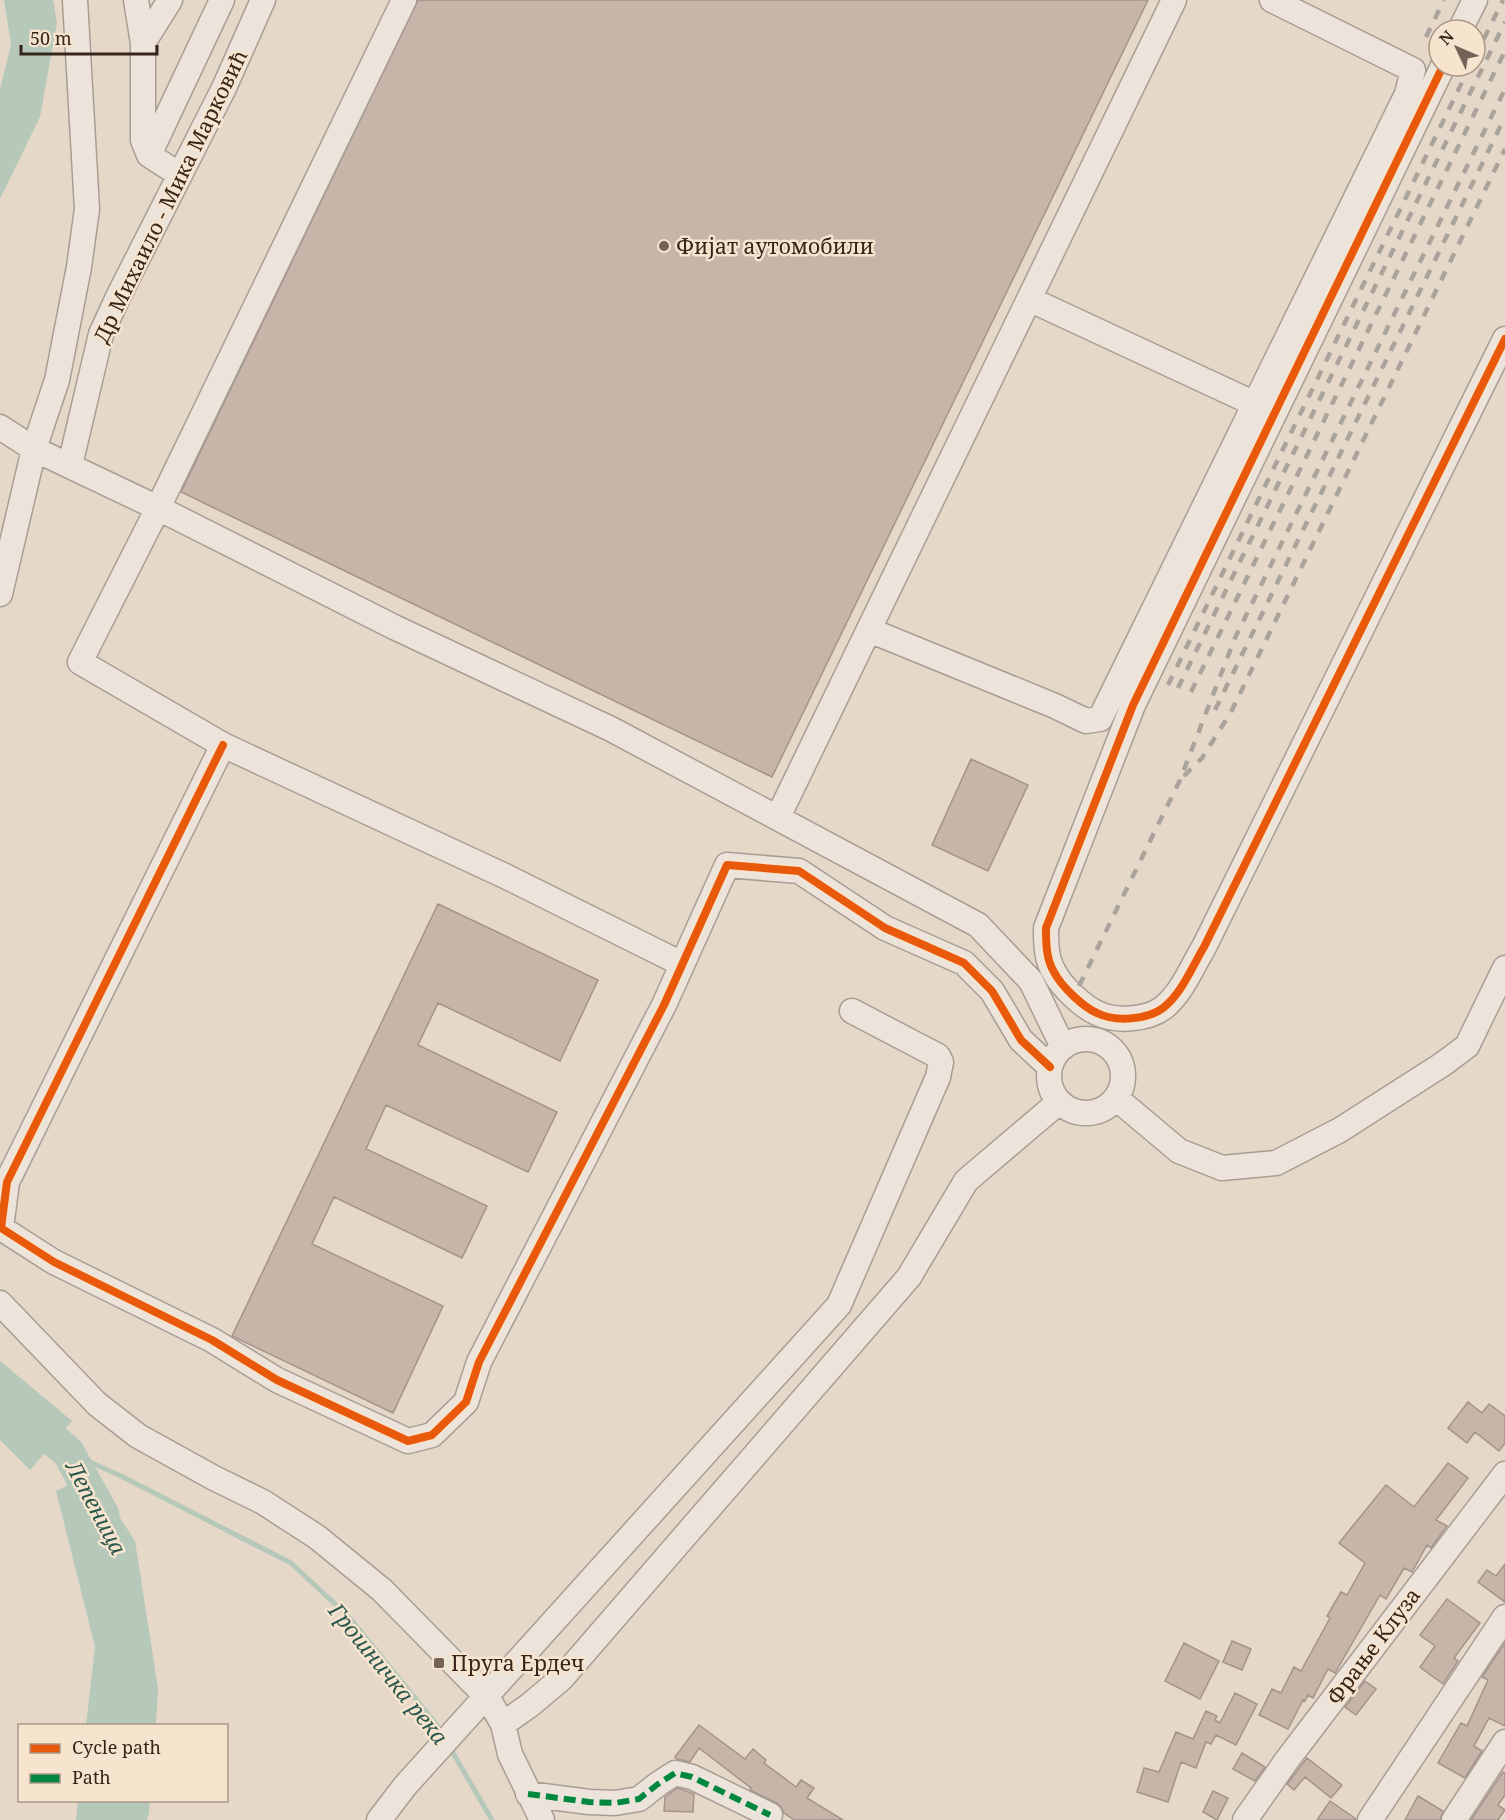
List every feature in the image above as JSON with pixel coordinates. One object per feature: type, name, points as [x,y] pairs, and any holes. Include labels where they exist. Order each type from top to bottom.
[{"type":"street","points":[[0,594],[34,449],[57,380],[79,267],[87,209],[75,0]]},
{"type":"street","points":[[136,0],[143,43],[143,140],[149,155],[161,165],[180,175]]},
{"type":"street","points":[[143,43],[170,0]]},
{"type":"street","points":[[149,155],[222,0]]},
{"type":"street","name":"Др Михаило - Мика Марковић","points":[[70,465],[101,334],[224,87],[263,0]]},
{"type":"street","points":[[404,0],[81,662],[224,744],[505,876],[682,964]]},
{"type":"street","points":[[778,818],[1174,0]]},
{"type":"street","points":[[869,630],[1055,705],[1086,721],[1100,719],[1407,94],[1413,70],[1272,0]]},
{"type":"street","points":[[1466,18],[1475,0]]},
{"type":"street","points":[[1437,78],[1133,705],[1046,928],[1046,951],[1054,972],[1066,988],[1096,1013],[1110,1017],[1146,1016],[1161,1010],[1174,999],[1209,936],[1505,339]]},
{"type":"street","points":[[1029,299],[1255,404]]},
{"type":"street","points":[[0,427],[34,449],[158,508],[394,627],[611,729],[978,925],[1031,981],[1063,1047]]},
{"type":"street","points":[[224,744],[8,1182],[1,1228],[54,1262],[212,1340],[277,1380],[408,1442],[432,1435],[466,1402],[479,1362],[643,1047],[727,865],[799,871],[885,928],[964,963],[992,991],[1021,1040],[1050,1067]]},
{"type":"street","points":[[1116,1098],[1179,1151],[1222,1168],[1276,1163],[1340,1130],[1467,1046],[1505,968]]},
{"type":"street","points":[[385,1817],[405,1786],[839,1305],[938,1077],[940,1062],[938,1056],[852,1011]]},
{"type":"street","points":[[1085,1039],[1107,1046],[1115,1054],[1121,1064],[1123,1075],[1116,1098],[1107,1107],[1095,1112],[1082,1113],[1070,1110],[1059,1102],[1052,1092],[1049,1080],[1050,1067],[1055,1056],[1063,1047],[1074,1041],[1085,1039]]},
{"type":"street","points":[[503,1724],[562,1678],[902,1286],[966,1181],[1059,1102]]},
{"type":"street","points":[[0,1302],[98,1404],[138,1436],[263,1502],[317,1538],[382,1590],[487,1697],[503,1724],[510,1754],[542,1820]]},
{"type":"street","name":"Фрање Клуза","points":[[1245,1820],[1287,1760],[1505,1474]]},
{"type":"street","points":[[1370,1820],[1505,1617]]},
{"type":"street","points":[[1454,1820],[1505,1742]]},
{"type":"street","points":[[528,1794],[589,1802],[615,1803],[639,1800],[675,1773],[692,1777],[770,1815]]},
{"type":"water","points":[[4,0],[53,0],[57,23],[40,117],[0,199],[0,89],[11,45]]},
{"type":"water","points":[[0,1361],[72,1421],[30,1470],[0,1440]]},
{"type":"water","points":[[91,1473],[135,1541],[158,1688],[156,1724],[86,1724],[95,1647],[56,1491]]},
{"type":"water","points":[[78,1802],[150,1802],[147,1820],[76,1820]]},
{"type":"building","name":"Фијат аутомобили","points":[[418,0],[1148,0],[772,777],[181,492]]},
{"type":"building","points":[[971,759],[1028,785],[988,871],[932,845]]},
{"type":"building","points":[[438,904],[598,980],[560,1061],[438,1003],[418,1045],[557,1112],[528,1172],[386,1105],[366,1149],[487,1206],[462,1258],[334,1197],[312,1244],[443,1306],[393,1413],[232,1336]]},
{"type":"building","points":[[1468,1402],[1482,1413],[1489,1404],[1505,1416],[1505,1443],[1499,1451],[1475,1432],[1467,1443],[1448,1428]]},
{"type":"building","points":[[1448,1463],[1468,1478],[1436,1520],[1447,1526],[1431,1548],[1427,1545],[1412,1572],[1404,1568],[1386,1599],[1380,1595],[1335,1673],[1328,1669],[1313,1698],[1308,1695],[1305,1701],[1303,1700],[1288,1729],[1259,1715],[1272,1689],[1281,1693],[1294,1667],[1301,1671],[1330,1618],[1327,1616],[1341,1592],[1347,1595],[1365,1563],[1339,1543],[1386,1485],[1414,1507]]},
{"type":"building","points":[[1505,1564],[1505,1602],[1478,1582],[1487,1570],[1496,1576]]},
{"type":"building","points":[[1447,1599],[1480,1623],[1454,1658],[1458,1661],[1443,1684],[1420,1667],[1435,1646],[1420,1635]]},
{"type":"building","points":[[1232,1641],[1251,1649],[1242,1670],[1223,1662]]},
{"type":"building","points":[[1184,1643],[1219,1661],[1200,1699],[1165,1681]]},
{"type":"building","points":[[1505,1643],[1505,1726],[1489,1718],[1474,1746],[1482,1751],[1465,1778],[1438,1763],[1461,1723],[1467,1726],[1488,1680],[1482,1677]]},
{"type":"building","points":[[1365,1681],[1376,1689],[1356,1715],[1345,1707]]},
{"type":"building","points":[[1235,1693],[1257,1704],[1236,1745],[1216,1735],[1211,1744],[1206,1742],[1196,1768],[1181,1762],[1168,1802],[1137,1792],[1144,1768],[1159,1772],[1176,1732],[1193,1739],[1206,1711],[1217,1716],[1215,1720],[1220,1723]]},
{"type":"building","points":[[699,1725],[745,1759],[753,1749],[766,1760],[764,1763],[796,1787],[801,1780],[814,1788],[807,1798],[843,1820],[794,1820],[784,1813],[777,1803],[750,1790],[751,1788],[699,1748],[690,1762],[677,1759],[675,1757]]},
{"type":"building","points":[[1242,1753],[1265,1767],[1255,1781],[1233,1769]]},
{"type":"building","points":[[1307,1758],[1342,1785],[1331,1798],[1305,1777],[1294,1790],[1287,1784]]},
{"type":"building","points":[[1503,1772],[1505,1773],[1505,1795],[1498,1805],[1505,1810],[1498,1820],[1471,1820]]},
{"type":"building","points":[[678,1788],[694,1794],[693,1812],[664,1811],[665,1797]]},
{"type":"building","points":[[1213,1791],[1228,1798],[1217,1820],[1203,1812]]},
{"type":"building","points":[[1418,1796],[1443,1811],[1440,1820],[1405,1820]]},
{"type":"building","points":[[1330,1801],[1356,1819],[1356,1820],[1317,1820]]},
{"type":"waterway","name":"Лепеница","points":[[0,1389],[39,1428],[68,1452],[103,1515]]},
{"type":"waterway","name":"Грошничка река","points":[[68,1452],[121,1476],[291,1563],[349,1617],[443,1735]]},
{"type":"waterway","name":"Грошничка река","points":[[449,1746],[492,1820]]},
{"type":"railway","points":[[1426,37],[1444,0]]},
{"type":"railway","points":[[1487,33],[1503,0]]},
{"type":"railway","points":[[1178,688],[1505,22]]},
{"type":"railway","points":[[1191,692],[1505,51]]},
{"type":"railway","points":[[1168,685],[1464,78]]},
{"type":"railway","points":[[1079,986],[1180,780],[1235,638],[1505,89]]},
{"type":"railway","points":[[1215,710],[1505,117]]},
{"type":"railway","points":[[1184,776],[1202,758],[1231,712],[1505,149]]},
{"type":"marked path","points":[[528,1794],[615,1803],[639,1799],[675,1773],[692,1777],[770,1815]]},
{"type":"cycle path","points":[[1437,78],[1133,705],[1046,928],[1048,956],[1057,978],[1067,990],[1091,1010],[1104,1016],[1122,1019],[1148,1015],[1170,1002],[1186,979],[1204,947],[1505,339]]},
{"type":"cycle path","points":[[223,745],[7,1182],[1,1228],[54,1262],[212,1340],[277,1380],[408,1441],[432,1435],[466,1402],[479,1362],[664,1005],[727,865],[799,871],[885,928],[964,963],[992,991],[1021,1040],[1050,1067]]},
{"type":"place","name":"Фијат аутомобили","points":[[664,246]]},
{"type":"place","name":"Пруга Ердеч","points":[[439,1663]]}]
